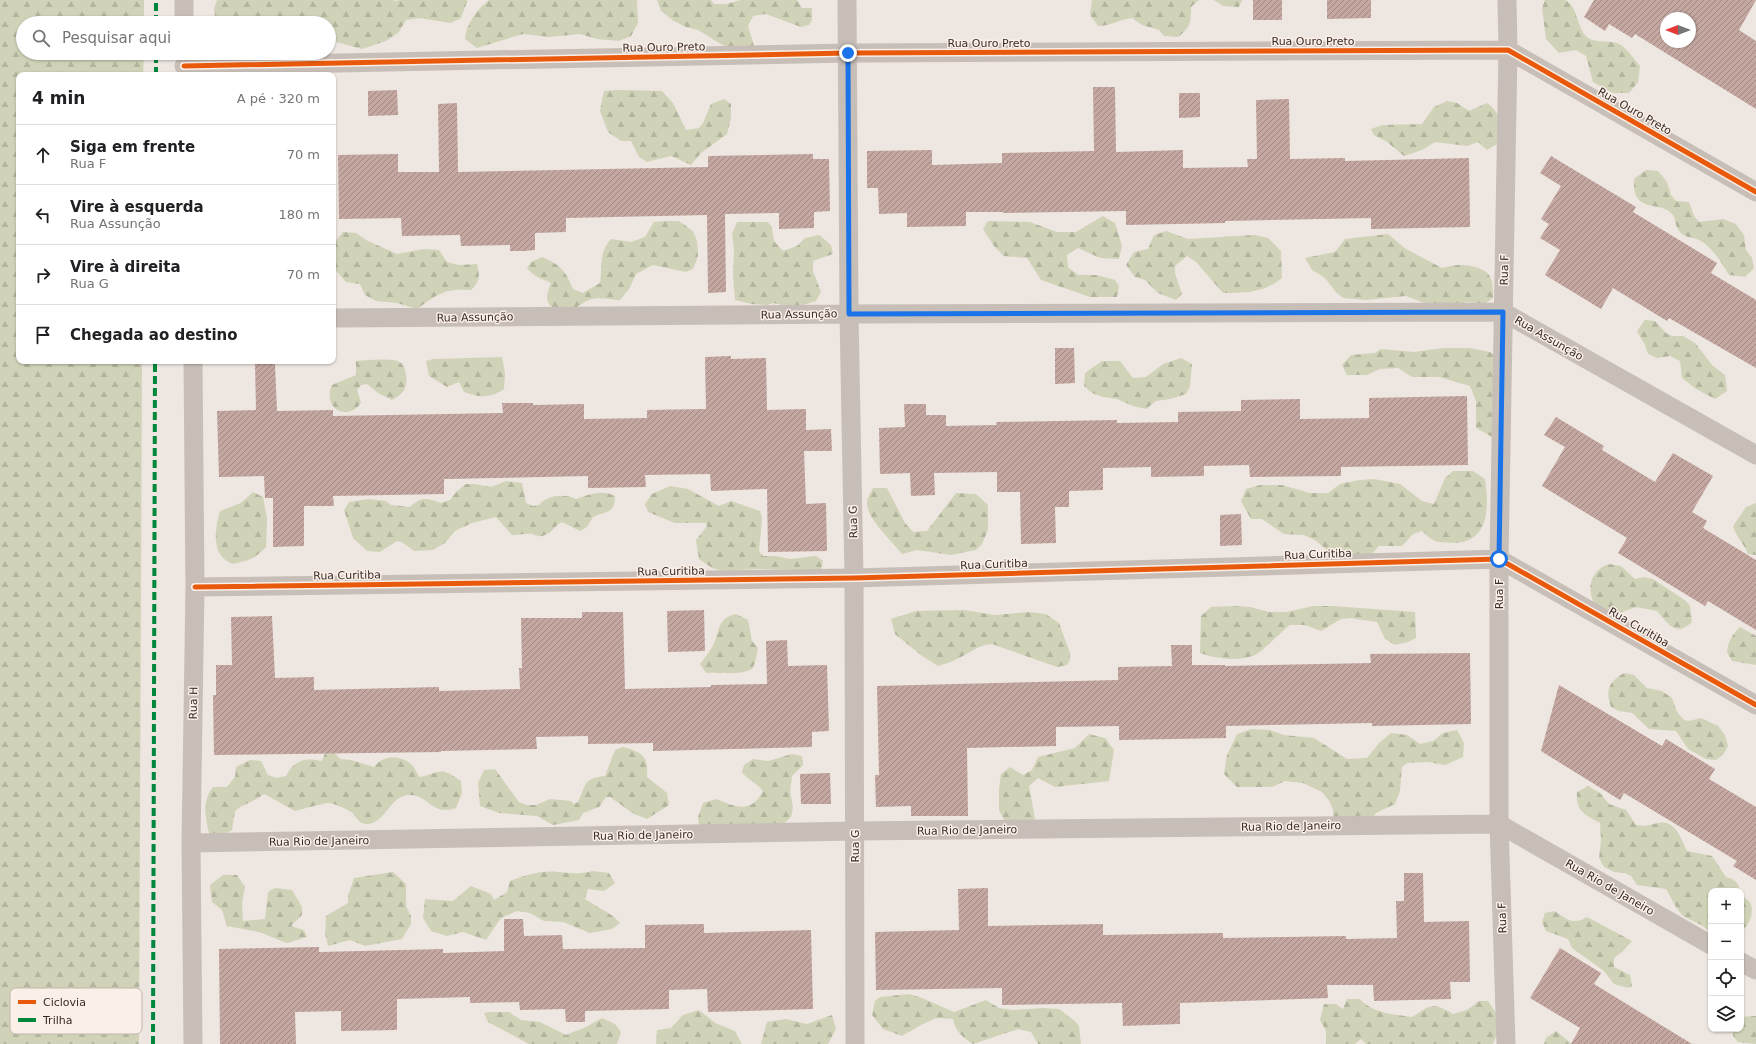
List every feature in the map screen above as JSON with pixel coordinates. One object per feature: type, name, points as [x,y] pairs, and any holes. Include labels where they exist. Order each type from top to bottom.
[{"type":"street","points":[[184,0],[184,16]]},
{"type":"street","name":"Rua G","points":[[847,0],[849,314],[854,578],[855,1044]]},
{"type":"street","name":"Rua F","points":[[1506,1044],[1499,824],[1499,559],[1508,50],[1507,0]]},
{"type":"street","name":"Rua Ouro Preto","points":[[184,65],[848,53],[1508,50],[1756,192]]},
{"type":"street","name":"Rua Assunção","points":[[336,318],[849,314],[1503,312],[1756,456]]},
{"type":"street","name":"Rua H","points":[[193,364],[194,587],[190,843],[193,1044]]},
{"type":"street","name":"Rua Curitiba","points":[[194,587],[854,578],[1499,559],[1756,705]]},
{"type":"street","name":"Rua Rio de Janeiro","points":[[190,843],[855,831],[1499,824],[1708,943]]},
{"type":"street","points":[[1744,964],[1756,970]]},
{"type":"green space","points":[[0,0],[144,0],[144,16],[16,16],[16,60],[144,60],[143,72],[16,72],[16,364],[142,364],[139,988],[10,988],[10,1034],[139,1034],[139,1044],[0,1044]]},
{"type":"green space","points":[[217,0],[467,0],[461,18],[451,23],[419,18],[406,20],[399,32],[386,41],[362,49],[336,42],[336,16],[215,16],[214,9]]},
{"type":"green space","points":[[489,0],[637,0],[638,23],[631,36],[619,41],[597,39],[580,34],[550,37],[523,34],[477,48],[465,39],[467,28],[480,8]]},
{"type":"green space","points":[[657,0],[711,0],[714,4],[726,4],[741,0],[797,0],[802,8],[812,8],[812,20],[809,25],[801,27],[766,14],[753,16],[748,26],[754,46],[729,49],[698,30],[686,27],[674,21],[661,11]]},
{"type":"green space","points":[[1092,0],[1199,0],[1191,7],[1188,27],[1178,37],[1164,36],[1159,30],[1142,25],[1132,18],[1098,26],[1090,15]]},
{"type":"green space","points":[[1214,0],[1242,0],[1239,7],[1223,6]]},
{"type":"green space","points":[[1545,0],[1564,0],[1569,2],[1575,11],[1581,29],[1588,38],[1596,41],[1617,43],[1629,52],[1640,66],[1638,82],[1629,93],[1613,93],[1593,82],[1586,56],[1576,50],[1559,53],[1546,39],[1542,8]]},
{"type":"green space","points":[[604,91],[662,91],[673,103],[686,130],[699,128],[703,123],[711,104],[724,99],[731,104],[731,118],[727,134],[701,153],[691,165],[671,156],[647,162],[639,157],[631,141],[621,141],[608,132],[600,111]]},
{"type":"green space","points":[[1447,101],[1457,103],[1469,111],[1487,103],[1495,111],[1499,119],[1501,139],[1497,144],[1487,150],[1478,142],[1467,146],[1435,142],[1422,150],[1404,156],[1387,142],[1374,135],[1371,129],[1382,125],[1422,124],[1434,107]]},
{"type":"green space","points":[[1646,170],[1658,171],[1667,182],[1671,195],[1676,201],[1689,202],[1694,216],[1699,222],[1723,219],[1736,224],[1744,235],[1746,250],[1752,258],[1754,268],[1745,277],[1729,275],[1708,246],[1699,240],[1680,232],[1677,228],[1673,215],[1668,210],[1642,202],[1638,198],[1635,191],[1634,179]]},
{"type":"green space","points":[[1103,216],[1115,223],[1122,246],[1119,259],[1100,258],[1078,248],[1067,255],[1068,267],[1078,275],[1097,275],[1115,280],[1119,286],[1117,297],[1090,297],[1041,280],[1027,258],[1004,256],[994,246],[983,229],[988,221],[1030,222],[1057,232],[1076,232]]},
{"type":"green space","points":[[679,221],[693,231],[697,241],[698,256],[693,269],[686,272],[653,265],[636,274],[629,289],[620,300],[595,298],[586,301],[567,312],[557,310],[549,304],[547,298],[551,283],[535,276],[527,268],[531,262],[542,257],[562,269],[573,289],[583,293],[600,283],[604,250],[611,239],[631,242],[645,237],[654,222]]},
{"type":"green space","points":[[737,222],[768,222],[772,227],[774,241],[783,251],[797,246],[805,238],[819,235],[831,245],[833,254],[813,261],[813,271],[821,292],[816,301],[794,308],[773,303],[767,305],[751,304],[735,300],[733,275],[734,248],[732,234]]},
{"type":"green space","points":[[1166,231],[1188,239],[1255,235],[1268,238],[1281,251],[1282,278],[1268,287],[1254,291],[1223,293],[1196,262],[1187,256],[1175,266],[1175,273],[1182,294],[1176,300],[1158,293],[1145,280],[1135,277],[1126,265],[1134,252],[1148,249],[1154,235]]},
{"type":"green space","points":[[343,232],[356,233],[368,241],[397,254],[424,249],[439,250],[447,262],[459,265],[477,264],[479,272],[478,281],[471,290],[454,290],[442,293],[430,299],[417,309],[397,303],[376,301],[365,295],[360,284],[346,282],[336,270],[336,240]]},
{"type":"green space","points":[[1388,234],[1406,249],[1442,268],[1463,265],[1483,270],[1490,276],[1492,281],[1493,298],[1485,304],[1468,302],[1444,306],[1432,306],[1406,296],[1366,300],[1343,298],[1335,291],[1325,278],[1312,270],[1305,258],[1335,252],[1345,239]]},
{"type":"green space","points":[[1645,320],[1655,321],[1666,333],[1672,336],[1683,336],[1695,343],[1713,366],[1725,375],[1727,391],[1715,399],[1696,389],[1682,378],[1680,361],[1670,356],[1657,358],[1648,354],[1637,331]]},
{"type":"green space","points":[[1443,348],[1470,348],[1490,352],[1508,365],[1492,437],[1476,428],[1476,401],[1470,386],[1439,377],[1412,377],[1398,368],[1380,369],[1367,375],[1347,375],[1342,365],[1351,355],[1375,353],[1381,349],[1414,352]]},
{"type":"green space","points":[[502,357],[505,373],[504,389],[494,394],[485,396],[464,392],[459,382],[447,387],[429,376],[426,361],[433,359]]},
{"type":"green space","points":[[1181,358],[1192,364],[1190,386],[1186,394],[1170,399],[1156,401],[1146,409],[1133,406],[1117,399],[1103,397],[1092,393],[1084,386],[1085,373],[1102,361],[1120,361],[1133,378],[1146,377],[1163,364]]},
{"type":"green space","points":[[390,360],[401,363],[405,368],[406,376],[404,390],[400,395],[392,400],[378,393],[367,384],[361,385],[357,390],[361,403],[349,412],[337,410],[330,400],[332,385],[356,375],[356,361]]},
{"type":"green space","points":[[1453,471],[1473,471],[1485,479],[1487,500],[1486,511],[1480,530],[1474,537],[1465,541],[1453,543],[1442,542],[1433,540],[1422,531],[1413,534],[1402,546],[1379,546],[1366,560],[1338,559],[1315,540],[1304,535],[1284,534],[1262,519],[1251,519],[1241,501],[1246,489],[1260,485],[1282,485],[1310,493],[1328,493],[1340,484],[1374,479],[1400,484],[1422,501],[1434,504],[1445,478]]},
{"type":"green space","points":[[506,481],[522,483],[526,503],[533,506],[539,505],[546,499],[556,496],[567,496],[576,499],[591,494],[600,493],[615,496],[615,502],[609,511],[593,517],[587,527],[580,531],[562,522],[543,536],[532,534],[512,535],[496,517],[472,523],[455,531],[445,543],[433,550],[414,551],[402,542],[397,541],[380,552],[367,551],[353,538],[344,510],[349,502],[368,499],[386,501],[391,505],[410,507],[414,503],[425,499],[441,503],[450,500],[457,491],[466,484],[491,487]]},
{"type":"green space","points":[[670,486],[688,489],[719,506],[731,501],[760,511],[762,519],[759,551],[763,556],[776,556],[790,559],[816,556],[823,561],[821,570],[758,569],[722,571],[712,568],[699,559],[696,540],[707,526],[706,523],[675,523],[648,512],[645,504],[652,494]]},
{"type":"green space","points":[[873,488],[887,488],[905,523],[913,532],[927,531],[956,493],[976,494],[988,505],[988,530],[982,544],[976,550],[951,555],[917,550],[902,554],[875,523],[871,516],[867,503]]},
{"type":"green space","points":[[253,492],[263,497],[267,518],[266,547],[251,559],[232,564],[222,557],[217,546],[216,528],[220,511],[241,503]]},
{"type":"green space","points":[[1756,503],[1756,555],[1748,554],[1733,526],[1746,507]]},
{"type":"green space","points":[[1609,564],[1621,566],[1635,579],[1644,577],[1653,579],[1686,601],[1690,606],[1692,622],[1686,627],[1676,629],[1668,624],[1657,611],[1636,607],[1614,615],[1597,610],[1590,590],[1592,580],[1600,568]]},
{"type":"green space","points":[[1313,606],[1332,606],[1415,612],[1416,638],[1408,642],[1395,645],[1385,639],[1377,622],[1350,618],[1341,619],[1321,631],[1305,625],[1290,625],[1259,653],[1248,657],[1228,659],[1200,653],[1201,616],[1211,607],[1250,607],[1269,612],[1287,612]]},
{"type":"green space","points":[[964,610],[995,615],[1029,612],[1046,614],[1059,623],[1070,653],[1070,660],[1067,665],[1057,667],[992,644],[978,648],[955,660],[938,666],[922,656],[895,634],[891,619],[916,611]]},
{"type":"green space","points":[[736,614],[748,620],[752,641],[758,648],[755,663],[752,669],[735,673],[706,673],[700,664],[713,646],[720,625],[726,618]]},
{"type":"green space","points":[[1740,627],[1756,636],[1756,665],[1732,661],[1727,652],[1731,638]]},
{"type":"green space","points":[[1624,673],[1634,675],[1647,688],[1662,691],[1672,698],[1677,712],[1684,720],[1689,721],[1701,718],[1718,726],[1725,735],[1728,746],[1723,755],[1716,760],[1706,759],[1688,749],[1676,731],[1649,729],[1632,713],[1619,711],[1611,707],[1608,695],[1610,687],[1615,680]]},
{"type":"green space","points":[[1252,729],[1270,730],[1284,735],[1314,738],[1347,759],[1367,758],[1379,743],[1391,733],[1407,735],[1420,744],[1433,741],[1443,733],[1457,730],[1464,743],[1463,757],[1445,765],[1428,762],[1407,763],[1402,767],[1400,791],[1395,804],[1376,813],[1370,821],[1334,823],[1333,810],[1330,802],[1322,792],[1303,783],[1285,781],[1272,787],[1237,787],[1224,774],[1227,755],[1237,734]]},
{"type":"green space","points":[[1089,734],[1105,738],[1114,750],[1109,781],[1055,787],[1038,778],[1029,786],[1035,819],[1021,826],[1007,826],[999,810],[999,788],[1001,774],[1010,767],[1023,775],[1032,770],[1038,757],[1075,748]]},
{"type":"green space","points":[[623,747],[640,753],[643,756],[646,764],[647,777],[667,793],[669,805],[647,819],[634,814],[610,797],[606,797],[599,807],[583,813],[579,820],[553,825],[537,816],[499,813],[480,806],[478,783],[484,770],[495,769],[519,802],[527,805],[536,805],[550,799],[571,801],[574,804],[578,802],[586,783],[592,779],[605,776],[615,750]]},
{"type":"green space","points":[[334,752],[340,759],[351,760],[374,767],[386,758],[396,757],[412,765],[420,777],[437,772],[449,773],[461,781],[462,793],[456,808],[448,810],[436,808],[418,796],[405,796],[399,798],[393,803],[380,818],[368,824],[362,823],[351,812],[333,804],[328,803],[295,811],[264,794],[235,811],[232,830],[219,837],[209,833],[205,809],[207,798],[213,787],[227,787],[235,777],[236,767],[250,760],[261,761],[268,775],[277,778],[286,776],[296,763],[310,759],[322,761],[325,753]]},
{"type":"green space","points":[[792,754],[802,756],[803,765],[792,776],[790,792],[793,807],[791,817],[779,828],[699,829],[698,817],[703,803],[717,799],[731,805],[743,807],[749,806],[759,798],[763,791],[742,772],[744,765],[753,759],[768,761]]},
{"type":"green space","points":[[1588,786],[1600,793],[1609,804],[1626,810],[1636,825],[1645,826],[1658,823],[1669,824],[1677,831],[1687,851],[1712,856],[1726,877],[1734,880],[1739,888],[1708,888],[1708,930],[1683,916],[1677,909],[1666,889],[1637,885],[1631,876],[1625,873],[1614,872],[1604,867],[1599,858],[1601,840],[1600,823],[1582,812],[1578,804],[1577,792]]},
{"type":"green space","points":[[592,871],[609,873],[615,883],[604,891],[588,889],[585,899],[613,916],[620,923],[612,929],[590,933],[563,922],[544,921],[530,913],[517,911],[501,918],[486,940],[463,932],[447,936],[431,931],[423,918],[425,899],[453,901],[471,886],[491,894],[494,900],[507,892],[510,881],[528,875],[540,872],[579,873]]},
{"type":"green space","points":[[393,872],[406,884],[406,906],[411,916],[411,924],[402,939],[365,946],[350,940],[328,946],[325,933],[326,916],[348,903],[348,896],[354,878]]},
{"type":"green space","points":[[223,875],[237,875],[245,887],[242,903],[243,921],[265,919],[268,892],[275,888],[292,890],[302,907],[302,915],[291,926],[304,930],[307,937],[287,943],[259,932],[227,926],[222,910],[212,902],[210,885]]},
{"type":"green space","points":[[1744,898],[1749,901],[1752,909],[1751,918],[1744,929]]},
{"type":"green space","points":[[1554,911],[1566,919],[1573,921],[1582,920],[1587,917],[1632,941],[1614,958],[1614,967],[1630,975],[1632,986],[1628,988],[1614,984],[1604,971],[1572,948],[1568,939],[1546,931],[1542,922],[1545,913]]},
{"type":"green space","points":[[909,994],[954,1012],[986,1000],[999,1008],[1013,1010],[1043,1008],[1059,1009],[1075,1021],[1079,1026],[1081,1044],[1038,1044],[1031,1032],[1018,1029],[973,1044],[960,1034],[953,1019],[936,1018],[902,1036],[883,1029],[872,1015],[875,1001],[880,997]]},
{"type":"green space","points":[[1347,999],[1360,999],[1371,1008],[1391,1014],[1412,1017],[1432,1006],[1453,1014],[1467,1010],[1479,1001],[1488,1001],[1500,1021],[1500,1025],[1493,1044],[1366,1044],[1361,1039],[1355,1044],[1326,1044],[1326,1031],[1320,1020],[1324,1004],[1336,1004],[1343,1009]]},
{"type":"green space","points":[[699,1010],[715,1023],[735,1031],[742,1044],[656,1044],[657,1030],[671,1028],[683,1015]]},
{"type":"green space","points":[[509,1012],[521,1020],[540,1022],[566,1035],[586,1027],[602,1018],[615,1024],[621,1032],[617,1044],[529,1044],[488,1022],[484,1013]]},
{"type":"green space","points":[[832,1015],[836,1029],[828,1044],[761,1044],[767,1022],[786,1019],[807,1024]]},
{"type":"green space","points":[[1756,1016],[1756,1044],[1738,1042],[1733,1036],[1733,1032],[1744,1032],[1744,1017]]},
{"type":"green space","points":[[1556,1031],[1572,1044],[1544,1044],[1546,1038]]},
{"type":"building","points":[[1253,0],[1282,0],[1282,20],[1253,20]]},
{"type":"building","points":[[1327,0],[1371,0],[1371,18],[1327,19]]},
{"type":"building","points":[[1594,0],[1756,0],[1739,30],[1756,41],[1756,109],[1635,34],[1632,38],[1609,24],[1605,31],[1584,17]]},
{"type":"building","points":[[1093,87],[1115,87],[1116,152],[1183,150],[1183,168],[1248,167],[1247,159],[1257,159],[1256,100],[1289,99],[1290,159],[1345,158],[1345,161],[1469,158],[1470,227],[1371,229],[1371,218],[1126,225],[1126,211],[1003,213],[966,212],[966,226],[907,227],[907,213],[879,214],[878,188],[867,188],[867,151],[932,150],[932,165],[1002,163],[1002,153],[1094,151]]},
{"type":"building","points":[[397,90],[398,115],[368,116],[368,91]]},
{"type":"building","points":[[1179,93],[1200,93],[1200,117],[1179,118]]},
{"type":"building","points":[[457,103],[458,172],[708,167],[708,156],[813,154],[813,159],[829,159],[830,211],[814,212],[814,228],[779,229],[779,213],[725,214],[726,292],[708,293],[707,215],[566,218],[566,232],[535,233],[535,250],[524,251],[510,251],[510,245],[461,246],[460,235],[402,236],[401,218],[339,219],[338,155],[398,154],[398,172],[439,172],[438,104]]},
{"type":"building","points":[[1551,156],[1636,207],[1633,212],[1717,263],[1711,273],[1756,300],[1756,368],[1669,318],[1667,321],[1613,288],[1601,309],[1545,275],[1560,250],[1540,238],[1549,224],[1541,219],[1561,186],[1540,173]]},
{"type":"building","points":[[1055,348],[1074,348],[1075,383],[1055,384]]},
{"type":"building","points":[[731,356],[731,359],[766,358],[767,410],[806,409],[806,430],[831,429],[832,451],[804,451],[806,504],[826,503],[827,551],[768,552],[767,489],[711,491],[710,474],[645,475],[646,487],[588,488],[588,476],[444,479],[444,494],[333,496],[334,506],[304,506],[304,546],[273,547],[273,498],[265,498],[264,476],[219,477],[217,411],[256,410],[255,364],[275,364],[277,411],[333,410],[333,416],[503,413],[502,403],[533,403],[533,405],[584,404],[584,419],[647,418],[647,410],[706,409],[705,357]]},
{"type":"building","points":[[1467,396],[1468,465],[1341,467],[1341,476],[1250,477],[1249,465],[1204,466],[1204,476],[1151,477],[1151,467],[1103,468],[1103,490],[1069,491],[1069,507],[1055,507],[1056,543],[1021,544],[1020,492],[997,492],[997,472],[934,473],[935,495],[911,496],[910,473],[880,474],[879,428],[905,427],[904,404],[926,404],[926,415],[946,415],[946,426],[997,425],[996,422],[1117,420],[1117,423],[1178,422],[1178,412],[1241,411],[1241,400],[1300,399],[1300,419],[1369,418],[1369,398]]},
{"type":"building","points":[[1556,417],[1604,446],[1602,450],[1655,482],[1673,453],[1713,476],[1692,512],[1707,521],[1703,528],[1756,560],[1756,630],[1708,601],[1705,606],[1618,553],[1627,538],[1542,486],[1565,447],[1544,435]]},
{"type":"building","points":[[1241,514],[1242,545],[1220,546],[1220,515]]},
{"type":"building","points":[[704,610],[705,651],[668,652],[667,611]]},
{"type":"building","points":[[582,612],[623,612],[625,689],[767,684],[766,641],[787,640],[788,666],[827,665],[829,731],[812,732],[812,747],[653,751],[653,743],[588,744],[588,736],[536,737],[537,749],[441,752],[214,755],[213,695],[216,695],[216,665],[232,665],[231,617],[272,616],[275,678],[314,677],[314,690],[439,687],[439,691],[520,689],[519,668],[522,668],[521,618],[582,618]]},
{"type":"building","points":[[1171,645],[1192,645],[1192,665],[1225,666],[1371,663],[1370,654],[1470,653],[1471,724],[1372,726],[1372,723],[1226,726],[1226,738],[1119,740],[1119,726],[1056,727],[1056,746],[967,748],[968,816],[911,816],[911,806],[876,807],[875,775],[879,775],[877,686],[1118,680],[1118,667],[1172,666]]},
{"type":"building","points":[[1559,685],[1662,746],[1666,739],[1715,769],[1709,779],[1756,807],[1756,880],[1733,866],[1737,861],[1624,793],[1620,800],[1541,751]]},
{"type":"building","points":[[830,773],[831,804],[801,804],[800,774]]},
{"type":"building","points":[[1404,873],[1423,873],[1424,922],[1469,921],[1470,982],[1450,982],[1451,999],[1374,1001],[1373,985],[1327,985],[1328,998],[1180,1003],[1180,1024],[1123,1026],[1122,1003],[1002,1005],[1002,988],[876,990],[875,932],[959,930],[958,889],[988,888],[988,926],[1103,924],[1103,935],[1223,933],[1223,938],[1346,936],[1346,939],[1397,938],[1396,901],[1404,901]]},
{"type":"building","points":[[504,919],[523,919],[524,936],[562,935],[563,949],[645,948],[645,925],[704,924],[704,933],[811,930],[813,1009],[708,1012],[707,989],[669,990],[669,1009],[585,1011],[585,1022],[566,1022],[565,1009],[520,1010],[519,1002],[470,1003],[470,997],[397,999],[397,1030],[341,1031],[341,1011],[295,1012],[296,1044],[220,1044],[219,949],[319,947],[319,952],[443,949],[443,953],[504,951]]},
{"type":"building","points":[[1560,948],[1601,973],[1594,984],[1692,1044],[1571,1044],[1580,1028],[1530,998]]},
{"type":"marked path","points":[[156,0],[156,16]]},
{"type":"marked path","points":[[156,60],[156,72]]},
{"type":"marked path","points":[[153,1044],[155,364]]},
{"type":"cycle path","points":[[184,66],[848,53],[1508,50],[1756,192]]},
{"type":"cycle path","points":[[195,587],[854,578],[1499,559],[1756,705]]},
{"type":"route","points":[[848,53],[849,314],[1503,312],[1499,559]]}]
